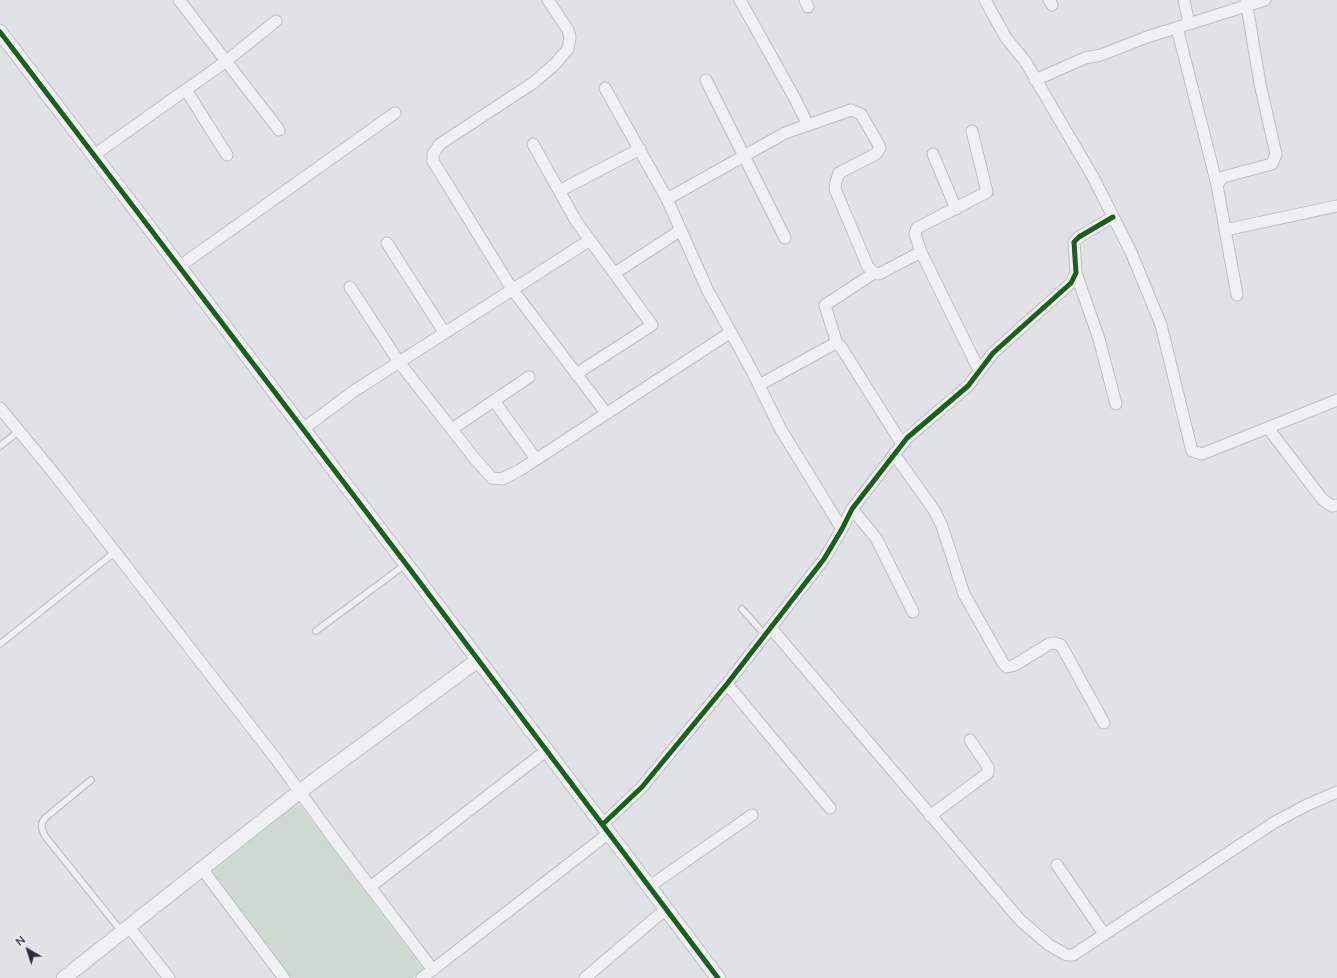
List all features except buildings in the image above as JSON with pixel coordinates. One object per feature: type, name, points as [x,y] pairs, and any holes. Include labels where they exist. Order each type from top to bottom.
[{"type":"street","points":[[548,0],[568,30],[570,37],[568,49],[533,83],[440,144],[433,154],[433,161],[512,289],[606,413]]},
{"type":"street","points":[[740,0],[808,125]]},
{"type":"street","points":[[985,0],[1006,38],[1025,61],[1093,177],[1131,252],[1161,325],[1192,451],[1202,454],[1337,400]]},
{"type":"street","points":[[1184,0],[1189,24]]},
{"type":"street","points":[[1035,80],[1071,63],[1101,55],[1132,42],[1178,28],[1247,2],[1265,0]]},
{"type":"street","points":[[181,1],[225,62],[279,130]]},
{"type":"street","points":[[1217,185],[1223,177],[1272,164],[1276,154],[1260,84],[1247,2]]},
{"type":"street","points":[[94,155],[225,62],[276,21]]},
{"type":"street","points":[[1178,28],[1217,185],[1236,295]]},
{"type":"street","points":[[0,32],[180,266],[667,908],[718,978]]},
{"type":"street","points":[[706,80],[785,238]]},
{"type":"street","points":[[605,88],[667,199],[707,290],[759,385],[780,428],[842,529]]},
{"type":"street","points":[[186,90],[227,155]]},
{"type":"street","points":[[667,199],[785,133],[851,110],[861,114],[880,148],[876,154],[839,173],[835,189],[868,267],[874,273]]},
{"type":"street","points":[[180,266],[395,112]]},
{"type":"street","points":[[972,131],[987,192],[918,228],[915,234],[921,252],[980,370]]},
{"type":"street","points":[[533,144],[576,221],[652,325],[576,374]]},
{"type":"street","points":[[559,191],[640,149]]},
{"type":"street","points":[[933,154],[956,209]]},
{"type":"street","points":[[1225,230],[1337,206]]},
{"type":"street","points":[[1113,217],[1079,237],[1074,242],[1076,273],[1099,339],[1116,404]]},
{"type":"street","points":[[615,273],[681,230]]},
{"type":"street","points":[[303,429],[354,391],[590,240]]},
{"type":"street","points":[[387,243],[444,332]]},
{"type":"street","points":[[902,444],[841,347],[837,344],[825,305],[874,273],[879,274],[921,252]]},
{"type":"street","points":[[422,978],[606,828],[727,684],[824,559],[852,509],[902,444],[968,386],[993,353],[1071,283],[1076,273]]},
{"type":"street","points":[[350,287],[399,362],[492,478],[502,479],[536,459],[730,332]]},
{"type":"street","points":[[759,385],[834,344],[837,344]]},
{"type":"street","points":[[452,429],[529,377]]},
{"type":"street","points":[[494,401],[536,459]]},
{"type":"street","points":[[0,408],[116,552],[276,759],[299,792],[433,970]]},
{"type":"street","points":[[1268,428],[1322,499],[1332,506],[1337,505]]},
{"type":"street","points":[[894,454],[940,521],[949,542],[959,582],[964,594],[1003,663],[1007,667],[1015,665],[1049,644],[1054,643],[1061,645],[1104,723]]},
{"type":"street","points":[[852,509],[876,538],[913,612]]},
{"type":"street","points":[[768,631],[1020,920],[1062,954],[1073,955],[1275,822],[1307,805],[1337,792]]},
{"type":"street","points":[[64,978],[203,870],[299,792],[478,660]]},
{"type":"street","points":[[727,684],[830,808]]},
{"type":"street","points":[[930,816],[988,773],[988,767],[970,740]]},
{"type":"street","points":[[370,887],[547,750]]},
{"type":"street","points":[[650,886],[752,815]]},
{"type":"street","points":[[1057,865],[1104,934]]},
{"type":"street","points":[[203,870],[284,978]]},
{"type":"street","points":[[585,978],[667,908]]},
{"type":"street","points":[[126,930],[169,978]]},
{"type":"lane","points":[[0,446],[19,431]]},
{"type":"lane","points":[[0,644],[116,552]]},
{"type":"lane","points":[[316,632],[406,564]]},
{"type":"lane","points":[[742,609],[768,631]]},
{"type":"lane","points":[[91,780],[45,818],[42,823],[42,829],[45,836],[126,930]]},
{"type":"shaded area","points":[[294,803],[300,805],[311,819],[424,970],[413,978],[290,978],[211,875],[213,868]]},
{"type":"cycle path","points":[[0,32],[406,564],[718,978]]},
{"type":"cycle path","points":[[603,824],[642,787],[727,684],[824,559],[852,509],[907,438],[968,386],[993,353],[1071,283],[1076,273],[1074,242],[1079,237],[1113,217]]}]
